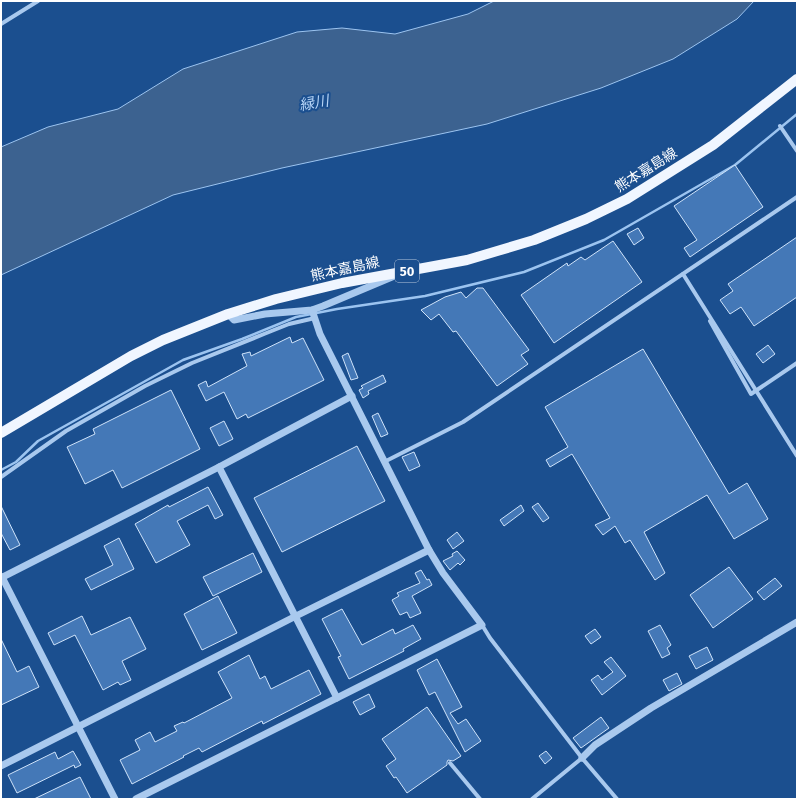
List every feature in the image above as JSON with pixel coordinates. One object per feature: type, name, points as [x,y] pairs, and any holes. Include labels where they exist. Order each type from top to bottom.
[{"type":"main road","name":"熊本嘉島線","points":[[1,432],[131,356],[163,340],[228,314],[314,289],[467,260],[558,230],[598,213],[627,199],[713,144],[797,79]]},
{"type":"street","points":[[1,24],[38,1]]},
{"type":"street","points":[[780,126],[797,151]]},
{"type":"street","points":[[384,462],[463,422],[797,197]]},
{"type":"street","points":[[228,314],[234,320],[265,314],[312,310],[370,287],[402,272]]},
{"type":"street","points":[[683,274],[751,394],[797,363]]},
{"type":"street","points":[[312,310],[320,334],[429,550],[443,573],[490,638],[582,758],[617,799]]},
{"type":"street","points":[[1,476],[66,431],[145,386],[192,363],[289,324],[315,318]]},
{"type":"street","points":[[757,391],[797,456]]},
{"type":"street","points":[[115,799],[1,577],[219,467],[352,396]]},
{"type":"street","points":[[219,467],[337,698]]},
{"type":"street","points":[[1,766],[429,550]]},
{"type":"street","points":[[532,799],[596,745],[651,708],[797,622]]},
{"type":"street","points":[[136,799],[482,625]]},
{"type":"street","points":[[450,763],[480,799]]},
{"type":"water","name":"緑川","points":[[494,1],[754,1],[737,19],[673,59],[601,88],[487,124],[282,168],[173,195],[1,275],[1,147],[48,127],[118,109],[183,69],[297,32],[342,28],[395,34],[468,14]]},
{"type":"building","points":[[735,165],[763,207],[690,257],[684,248],[697,240],[674,206]]},
{"type":"building","points":[[638,228],[644,238],[634,245],[627,234]]},
{"type":"building","points":[[797,237],[797,297],[754,326],[741,307],[730,314],[720,300],[733,291],[728,284]]},
{"type":"building","points":[[613,241],[642,282],[554,343],[521,295],[567,263],[568,266],[581,257],[585,260]]},
{"type":"building","points":[[477,288],[483,288],[529,350],[521,355],[528,364],[497,386],[456,331],[453,332],[439,314],[431,320],[421,310],[445,297],[461,292],[466,298]]},
{"type":"building","points":[[290,337],[292,343],[303,338],[324,380],[248,418],[246,414],[237,419],[224,392],[206,401],[198,385],[206,381],[208,387],[247,366],[242,354],[250,352],[251,356]]},
{"type":"building","points":[[768,345],[775,354],[763,363],[756,354]]},
{"type":"building","points":[[643,349],[729,494],[747,483],[768,519],[734,539],[707,495],[644,532],[665,573],[655,580],[630,540],[625,543],[615,526],[603,535],[595,525],[610,518],[572,454],[550,467],[546,460],[568,447],[545,407]]},
{"type":"building","points":[[348,353],[358,378],[351,380],[342,356]]},
{"type":"building","points":[[383,375],[386,382],[368,391],[369,394],[363,398],[359,390],[363,388],[361,386]]},
{"type":"building","points":[[171,390],[200,449],[122,488],[113,470],[85,484],[67,447],[95,434],[93,429]]},
{"type":"building","points":[[378,413],[388,434],[381,437],[372,416]]},
{"type":"building","points":[[224,421],[233,439],[219,446],[210,428]]},
{"type":"building","points":[[357,446],[385,501],[282,552],[254,498]]},
{"type":"building","points":[[414,452],[420,466],[409,471],[402,457]]},
{"type":"building","points":[[208,487],[223,515],[215,519],[208,505],[177,521],[190,545],[156,563],[135,524],[168,505],[169,507]]},
{"type":"building","points":[[538,503],[549,518],[543,522],[532,507]]},
{"type":"building","points":[[521,505],[524,511],[504,526],[500,520]]},
{"type":"building","points":[[1,506],[20,545],[10,550],[1,533]]},
{"type":"building","points":[[457,532],[464,541],[453,549],[447,540]]},
{"type":"building","points":[[119,538],[134,569],[91,590],[85,579],[113,565],[104,546]]},
{"type":"building","points":[[457,551],[465,560],[460,565],[458,563],[450,570],[443,561],[453,556],[452,554]]},
{"type":"building","points":[[253,553],[262,572],[213,596],[203,577]]},
{"type":"building","points":[[729,567],[753,599],[713,628],[690,595]]},
{"type":"building","points":[[421,570],[432,585],[412,596],[421,613],[410,618],[407,612],[400,615],[392,600],[399,596],[397,593],[420,583],[415,573]]},
{"type":"building","points":[[775,578],[782,586],[764,600],[757,592]]},
{"type":"building","points":[[218,596],[237,633],[202,650],[184,614]]},
{"type":"building","points":[[342,609],[362,645],[393,629],[395,634],[413,625],[421,639],[403,649],[404,651],[349,679],[338,657],[341,656],[322,619]]},
{"type":"building","points":[[82,616],[91,635],[130,617],[146,649],[122,661],[131,680],[120,685],[118,682],[103,690],[75,635],[54,645],[48,633]]},
{"type":"building","points":[[660,625],[671,645],[667,648],[670,654],[662,658],[648,631]]},
{"type":"building","points":[[595,629],[601,637],[591,644],[585,636]]},
{"type":"building","points":[[1,639],[17,672],[29,666],[39,687],[1,705]]},
{"type":"building","points":[[707,647],[713,660],[696,669],[689,656]]},
{"type":"building","points":[[249,655],[260,679],[265,676],[271,689],[309,670],[321,694],[263,724],[262,721],[202,752],[199,748],[132,784],[120,760],[140,750],[135,740],[150,732],[155,742],[177,731],[174,726],[183,722],[184,723],[232,698],[218,672]]},
{"type":"building","points":[[611,657],[626,676],[602,695],[591,680],[598,675],[602,680],[613,672],[604,662]]},
{"type":"building","points":[[437,659],[462,707],[450,713],[458,724],[466,719],[481,741],[465,752],[435,692],[429,695],[417,670]]},
{"type":"building","points":[[677,673],[682,684],[669,691],[663,680]]},
{"type":"building","points":[[369,694],[375,707],[360,715],[353,702]]},
{"type":"building","points":[[427,707],[461,756],[453,761],[448,760],[447,765],[407,793],[386,766],[396,759],[382,739]]},
{"type":"building","points":[[601,717],[609,728],[581,748],[573,738]]},
{"type":"building","points":[[73,751],[81,765],[75,768],[74,765],[17,793],[8,775],[55,752],[58,759]]},
{"type":"building","points":[[546,751],[552,758],[545,764],[539,756]]},
{"type":"building","points":[[80,777],[91,799],[34,799]]},
{"type":"waterway","points":[[1,470],[16,462],[38,441],[183,360],[242,339],[296,317],[337,309],[425,296],[524,272],[604,240],[735,165],[797,114]]}]
